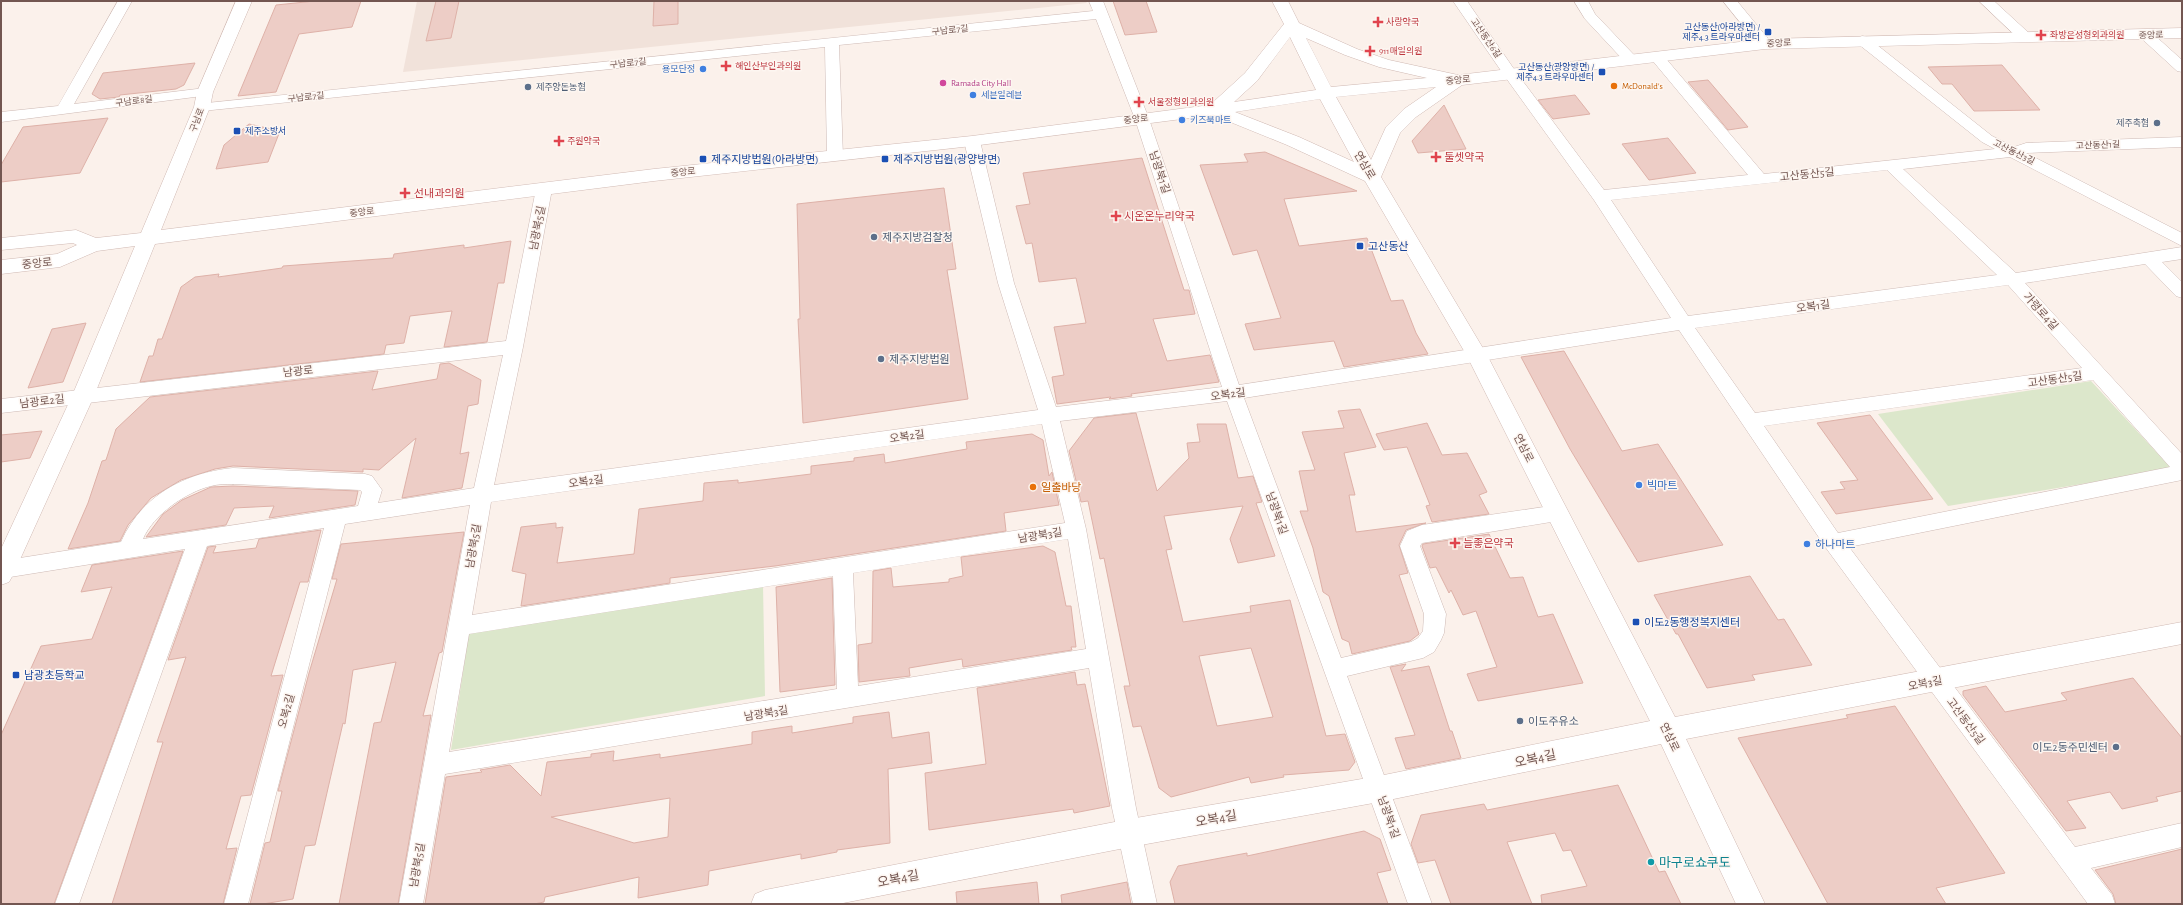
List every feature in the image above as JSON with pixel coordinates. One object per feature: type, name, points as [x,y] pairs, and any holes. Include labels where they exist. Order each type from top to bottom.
[{"type":"main road","name":"구남로","points":[[149,239],[244,1]]},
{"type":"main road","name":"연삼로","points":[[1280,1],[1344,128],[1477,355],[1668,730],[1751,904]]},
{"type":"main road","points":[[1291,25],[1351,52],[1385,64],[1458,80],[1410,113],[1392,131],[1372,177],[1293,141],[1215,110],[1251,77],[1291,25]]},
{"type":"main road","name":"중앙로","points":[[1,267],[60,260],[93,245],[654,175],[834,157],[972,141],[1215,110],[1326,93],[1511,75],[1765,44],[1862,40],[2146,35],[2182,33]]},
{"type":"main road","name":"중앙로","points":[[1,244],[76,236],[93,245]]},
{"type":"main road","points":[[2,572],[83,396],[149,239]]},
{"type":"main road","name":"오복3길","points":[[1668,730],[1936,681],[2182,633]]},
{"type":"main road","name":"오복4길","points":[[765,904],[1130,833],[1379,789],[1668,730]]},
{"type":"street","points":[[63,110],[125,1]]},
{"type":"street","points":[[1096,1],[1142,119]]},
{"type":"street","name":"고산동산6길","points":[[1460,1],[1511,75]]},
{"type":"street","points":[[1581,1],[1590,16],[1631,60]]},
{"type":"street","points":[[1730,1],[1765,44]]},
{"type":"street","points":[[1986,1],[2025,37]]},
{"type":"street","name":"구남로7길","points":[[204,100],[832,42],[1101,14]]},
{"type":"street","points":[[2146,35],[2182,68]]},
{"type":"street","name":"고산동산3길","points":[[1862,40],[1987,139],[2182,240]]},
{"type":"street","points":[[832,42],[834,157]]},
{"type":"street","points":[[1657,57],[1760,179]]},
{"type":"street","name":"고산동산5길","points":[[1511,75],[1600,196],[1683,323],[1833,542],[2103,904]]},
{"type":"street","name":"구남로8길","points":[[1,117],[63,110],[204,100]]},
{"type":"street","name":"남광북1길","points":[[1142,119],[1233,393],[1420,904]]},
{"type":"street","points":[[972,141],[1006,283],[1049,415],[1076,529],[1096,657],[1145,904]]},
{"type":"street","name":"고산동산1길","points":[[2014,152],[2026,148],[2182,142]]},
{"type":"street","name":"고산동산5길","points":[[1600,196],[2014,152]]},
{"type":"street","name":"가령로4길","points":[[1890,165],[2012,279],[2182,467]]},
{"type":"street","name":"남광북5길","points":[[411,904],[482,495],[514,347],[544,189]]},
{"type":"street","name":"오복1길","points":[[1477,355],[1683,323],[2012,279],[2182,253]]},
{"type":"street","points":[[2149,258],[2182,292]]},
{"type":"street","name":"남광로","points":[[83,396],[514,347]]},
{"type":"street","name":"오복2길","points":[[2,572],[128,550],[482,495],[1018,421],[1049,415],[1233,393],[1477,355]]},
{"type":"street","name":"고산동산5길","points":[[1751,421],[2097,373]]},
{"type":"street","name":"남광로2길","points":[[1,406],[83,396]]},
{"type":"street","points":[[1833,542],[2182,472]]},
{"type":"street","points":[[128,550],[136,529],[153,510],[193,484],[212,478],[233,476],[365,482],[372,490],[366,513]]},
{"type":"street","points":[[1334,669],[1415,651],[1426,645],[1433,633],[1435,614],[1410,546],[1414,537],[1422,533],[1557,513]]},
{"type":"street","name":"오복2길","points":[[236,904],[337,518]]},
{"type":"street","name":"남광북3길","points":[[459,626],[843,567],[1076,529]]},
{"type":"street","points":[[67,904],[199,539]]},
{"type":"street","points":[[843,567],[848,699]]},
{"type":"street","name":"남광북3길","points":[[435,766],[1096,657]]},
{"type":"street","points":[[2071,860],[2182,835]]},
{"type":"shaded area","points":[[417,1],[1085,1],[1087,3],[403,72]]},
{"type":"green space","points":[[2091,381],[2172,469],[1948,506],[1878,414]]},
{"type":"green space","points":[[763,585],[765,696],[451,750],[469,633]]},
{"type":"building","points":[[315,1],[361,1],[352,27],[299,34],[276,92],[238,96],[276,5]]},
{"type":"building","points":[[436,1],[459,1],[451,38],[426,41]]},
{"type":"building","points":[[654,1],[678,1],[678,24],[653,26]]},
{"type":"building","points":[[1113,1],[1146,1],[1157,32],[1125,35]]},
{"type":"building","points":[[195,63],[184,85],[176,89],[120,95],[119,97],[100,99],[92,94],[103,73]]},
{"type":"building","points":[[2002,65],[2040,110],[1974,111],[1952,84],[1942,84],[1928,67]]},
{"type":"building","points":[[1708,80],[1748,127],[1728,130],[1688,82]]},
{"type":"building","points":[[1575,95],[1590,114],[1553,119],[1538,100]]},
{"type":"building","points":[[1444,105],[1466,149],[1418,153],[1412,141]]},
{"type":"building","points":[[108,118],[80,173],[1,182],[1,165],[23,127]]},
{"type":"building","points":[[249,124],[280,131],[268,162],[216,169],[224,145]]},
{"type":"building","points":[[1668,138],[1696,173],[1649,180],[1622,144]]},
{"type":"building","points":[[1265,152],[1357,191],[1284,199],[1299,246],[1367,238],[1391,301],[1403,300],[1416,333],[1428,354],[1344,367],[1334,341],[1254,350],[1245,324],[1281,318],[1257,250],[1233,255],[1200,165],[1248,162],[1244,154]]},
{"type":"building","points":[[1142,158],[1184,290],[1189,290],[1195,314],[1153,319],[1167,361],[1210,355],[1219,382],[1131,394],[1132,396],[1109,399],[1111,397],[1057,404],[1052,377],[1064,375],[1054,327],[1086,323],[1076,278],[1039,282],[1032,243],[1026,244],[1016,206],[1030,204],[1023,173]]},
{"type":"building","points":[[944,188],[956,269],[947,270],[968,399],[803,423],[798,319],[800,319],[797,204]]},
{"type":"building","points":[[511,241],[504,283],[498,283],[487,342],[444,347],[452,311],[410,316],[404,343],[386,345],[384,354],[140,382],[149,356],[153,356],[158,339],[162,339],[181,287],[195,277],[219,274],[218,277],[282,268],[283,266],[393,258],[394,254],[464,245],[464,248]]},
{"type":"building","points":[[86,323],[63,382],[28,388],[52,329]]},
{"type":"building","points":[[1564,351],[1622,451],[1658,444],[1723,545],[1638,562],[1570,449],[1521,357]]},
{"type":"building","points":[[449,363],[481,380],[478,404],[468,406],[460,454],[469,452],[462,488],[402,498],[416,438],[379,470],[363,469],[363,472],[233,466],[215,469],[181,480],[151,498],[128,525],[120,541],[68,549],[88,503],[102,461],[106,460],[116,429],[150,397],[378,371],[372,390],[437,379],[440,364]]},
{"type":"building","points":[[1360,409],[1376,447],[1344,453],[1355,495],[1349,495],[1356,532],[1426,523],[1406,530],[1399,545],[1408,573],[1399,575],[1419,634],[1410,641],[1352,654],[1349,642],[1342,639],[1329,596],[1323,592],[1313,548],[1300,511],[1308,511],[1299,471],[1315,470],[1302,432],[1344,428],[1338,411]]},
{"type":"building","points":[[1136,413],[1157,491],[1189,458],[1187,443],[1200,442],[1197,424],[1226,424],[1238,478],[1253,476],[1262,502],[1256,503],[1275,556],[1238,563],[1230,539],[1243,506],[1164,516],[1172,549],[1166,550],[1183,622],[1251,612],[1250,606],[1290,600],[1326,736],[1345,734],[1355,762],[1349,770],[1283,775],[1284,777],[1251,783],[1249,777],[1171,797],[1159,788],[1141,726],[1133,727],[1124,686],[1130,686],[1104,558],[1100,559],[1088,501],[1081,502],[1069,451],[1094,418]],"holes":[[[1251,648],[1273,717],[1217,726],[1199,656]]]},
{"type":"building","points":[[1870,415],[1933,499],[1836,514],[1821,492],[1845,489],[1840,482],[1858,480],[1817,423]]},
{"type":"building","points":[[1427,423],[1442,455],[1467,453],[1487,492],[1479,495],[1489,514],[1432,522],[1426,506],[1430,505],[1407,447],[1384,450],[1376,434]]},
{"type":"building","points":[[42,431],[30,458],[1,462],[1,435]]},
{"type":"building","points":[[1032,434],[1043,440],[1049,476],[1052,472],[1059,505],[1004,513],[1006,531],[775,566],[670,578],[670,583],[521,606],[526,574],[512,571],[521,527],[556,523],[556,528],[563,527],[557,563],[634,554],[639,509],[703,501],[704,483],[738,480],[738,483],[811,474],[811,466],[854,461],[854,458],[884,454],[885,463],[967,449],[966,442]]},
{"type":"building","points":[[233,486],[358,491],[355,505],[269,518],[274,506],[234,508],[226,525],[146,537],[163,514],[182,500],[211,487]]},
{"type":"building","points":[[321,530],[308,582],[300,582],[271,676],[283,675],[251,795],[241,796],[226,849],[237,848],[223,904],[112,904],[163,742],[157,742],[186,657],[168,660],[208,547],[216,546],[213,553],[256,548],[259,539]]},
{"type":"building","points":[[464,532],[442,652],[439,653],[423,716],[431,715],[398,904],[339,904],[374,723],[381,722],[396,662],[353,670],[345,724],[343,723],[315,845],[305,846],[293,899],[263,904],[250,904],[265,843],[270,842],[282,791],[278,791],[309,673],[337,579],[332,579],[341,544]]},
{"type":"building","points":[[1489,534],[1510,578],[1523,577],[1538,617],[1553,614],[1583,683],[1478,701],[1467,674],[1497,667],[1476,611],[1463,615],[1451,590],[1449,593],[1436,567],[1430,568],[1422,546],[1423,544]]},
{"type":"building","points":[[1043,546],[1055,552],[1066,606],[1071,606],[1076,647],[1071,647],[1072,650],[963,667],[962,659],[909,668],[910,676],[859,682],[858,645],[872,643],[873,571],[891,568],[893,587],[949,582],[949,579],[963,576],[961,557]]},
{"type":"building","points":[[183,551],[54,904],[1,904],[1,735],[41,646],[92,639],[112,587],[81,592],[92,565]]},
{"type":"building","points":[[1750,576],[1778,620],[1784,619],[1812,665],[1752,675],[1755,680],[1707,688],[1678,634],[1676,634],[1654,595]]},
{"type":"building","points":[[832,578],[835,685],[780,692],[776,587]]},
{"type":"building","points":[[1406,664],[1401,671],[1429,666],[1450,731],[1452,731],[1461,758],[1406,769],[1395,738],[1415,735],[1390,667]]},
{"type":"building","points":[[1075,672],[1077,685],[1085,684],[1110,806],[1074,813],[1073,809],[929,830],[925,773],[986,764],[977,688]]},
{"type":"building","points":[[2133,678],[2182,738],[2182,791],[2156,797],[2158,801],[2122,809],[2110,792],[2067,801],[2086,828],[2066,831],[1963,695],[1963,691],[1986,686],[2005,712],[2067,700],[2061,693]]},
{"type":"building","points":[[1895,706],[2005,873],[1936,888],[1946,904],[1828,904],[1738,738],[1848,718],[1846,715]]},
{"type":"building","points":[[889,712],[892,738],[929,732],[932,763],[888,769],[890,843],[837,850],[837,852],[801,859],[801,854],[709,871],[708,885],[638,898],[639,877],[545,897],[544,902],[534,904],[425,904],[446,777],[482,772],[480,770],[510,765],[541,796],[547,762],[591,757],[591,754],[614,751],[613,761],[660,754],[660,758],[752,744],[752,732],[792,726],[792,733],[853,723],[853,717]],"holes":[[[670,798],[668,837],[634,843],[551,817]]]},
{"type":"building","points":[[1618,785],[1659,872],[1665,871],[1681,904],[1542,904],[1541,895],[1587,886],[1571,850],[1563,851],[1555,833],[1507,842],[1532,904],[1451,904],[1435,860],[1418,863],[1411,844],[1421,815],[1484,804],[1487,810]]},
{"type":"building","points":[[1364,831],[1380,839],[1391,870],[1377,873],[1388,904],[1175,904],[1170,882],[1178,866],[1247,853],[1247,856]]},
{"type":"building","points":[[2182,849],[2182,904],[2116,904],[2113,894],[2095,870]]},
{"type":"building","points":[[1037,882],[1039,904],[957,904],[956,892]]},
{"type":"building","points":[[1127,882],[1131,904],[1062,904],[1061,895]]},
{"type":"place","name":"사랑약국","points":[[1378,22]]},
{"type":"place","name":"고산동산(아라방면) / 제주4.3 트라우마센터","points":[[1768,32]]},
{"type":"place","name":"좌방은성형외과의원","points":[[2041,35]]},
{"type":"place","name":"911매일의원","points":[[1370,51]]},
{"type":"place","name":"해인산부인과의원","points":[[726,66]]},
{"type":"place","name":"용모단정","points":[[703,69]]},
{"type":"place","name":"고산동산(광양방면) / 제주4.3 트라우마센터","points":[[1602,72]]},
{"type":"place","name":"Ramada City Hall","points":[[943,83]]},
{"type":"place","name":"McDonald's","points":[[1614,86]]},
{"type":"place","name":"제주양돈농협","points":[[528,87]]},
{"type":"place","name":"세븐일레븐","points":[[973,95]]},
{"type":"place","name":"서울정형외과의원","points":[[1139,102]]},
{"type":"place","name":"키즈북마트","points":[[1182,120]]},
{"type":"place","name":"제주축협","points":[[2157,123]]},
{"type":"place","name":"제주소방서","points":[[237,131]]},
{"type":"place","name":"주원약국","points":[[559,141]]},
{"type":"place","name":"둘셋약국","points":[[1436,157]]},
{"type":"place","name":"제주지방법원(아라방면)","points":[[703,159]]},
{"type":"place","name":"제주지방법원(광양방면)","points":[[885,159]]},
{"type":"place","name":"선내과의원","points":[[405,193]]},
{"type":"place","name":"시온온누리약국","points":[[1116,216]]},
{"type":"place","name":"제주지방검찰청","points":[[874,237]]},
{"type":"place","name":"고산동산","points":[[1360,246]]},
{"type":"place","name":"제주지방법원","points":[[881,359]]},
{"type":"place","name":"빅마트","points":[[1639,485]]},
{"type":"place","name":"일출바당","points":[[1033,487]]},
{"type":"place","name":"늘좋은약국","points":[[1455,543]]},
{"type":"place","name":"하나마트","points":[[1807,544]]},
{"type":"place","name":"이도2동행정복지센터","points":[[1636,622]]},
{"type":"place","name":"남광초등학교","points":[[16,675]]},
{"type":"place","name":"이도주유소","points":[[1520,721]]},
{"type":"place","name":"이도2동주민센터","points":[[2116,747]]},
{"type":"place","name":"마구로쇼쿠도","points":[[1651,862]]}]
